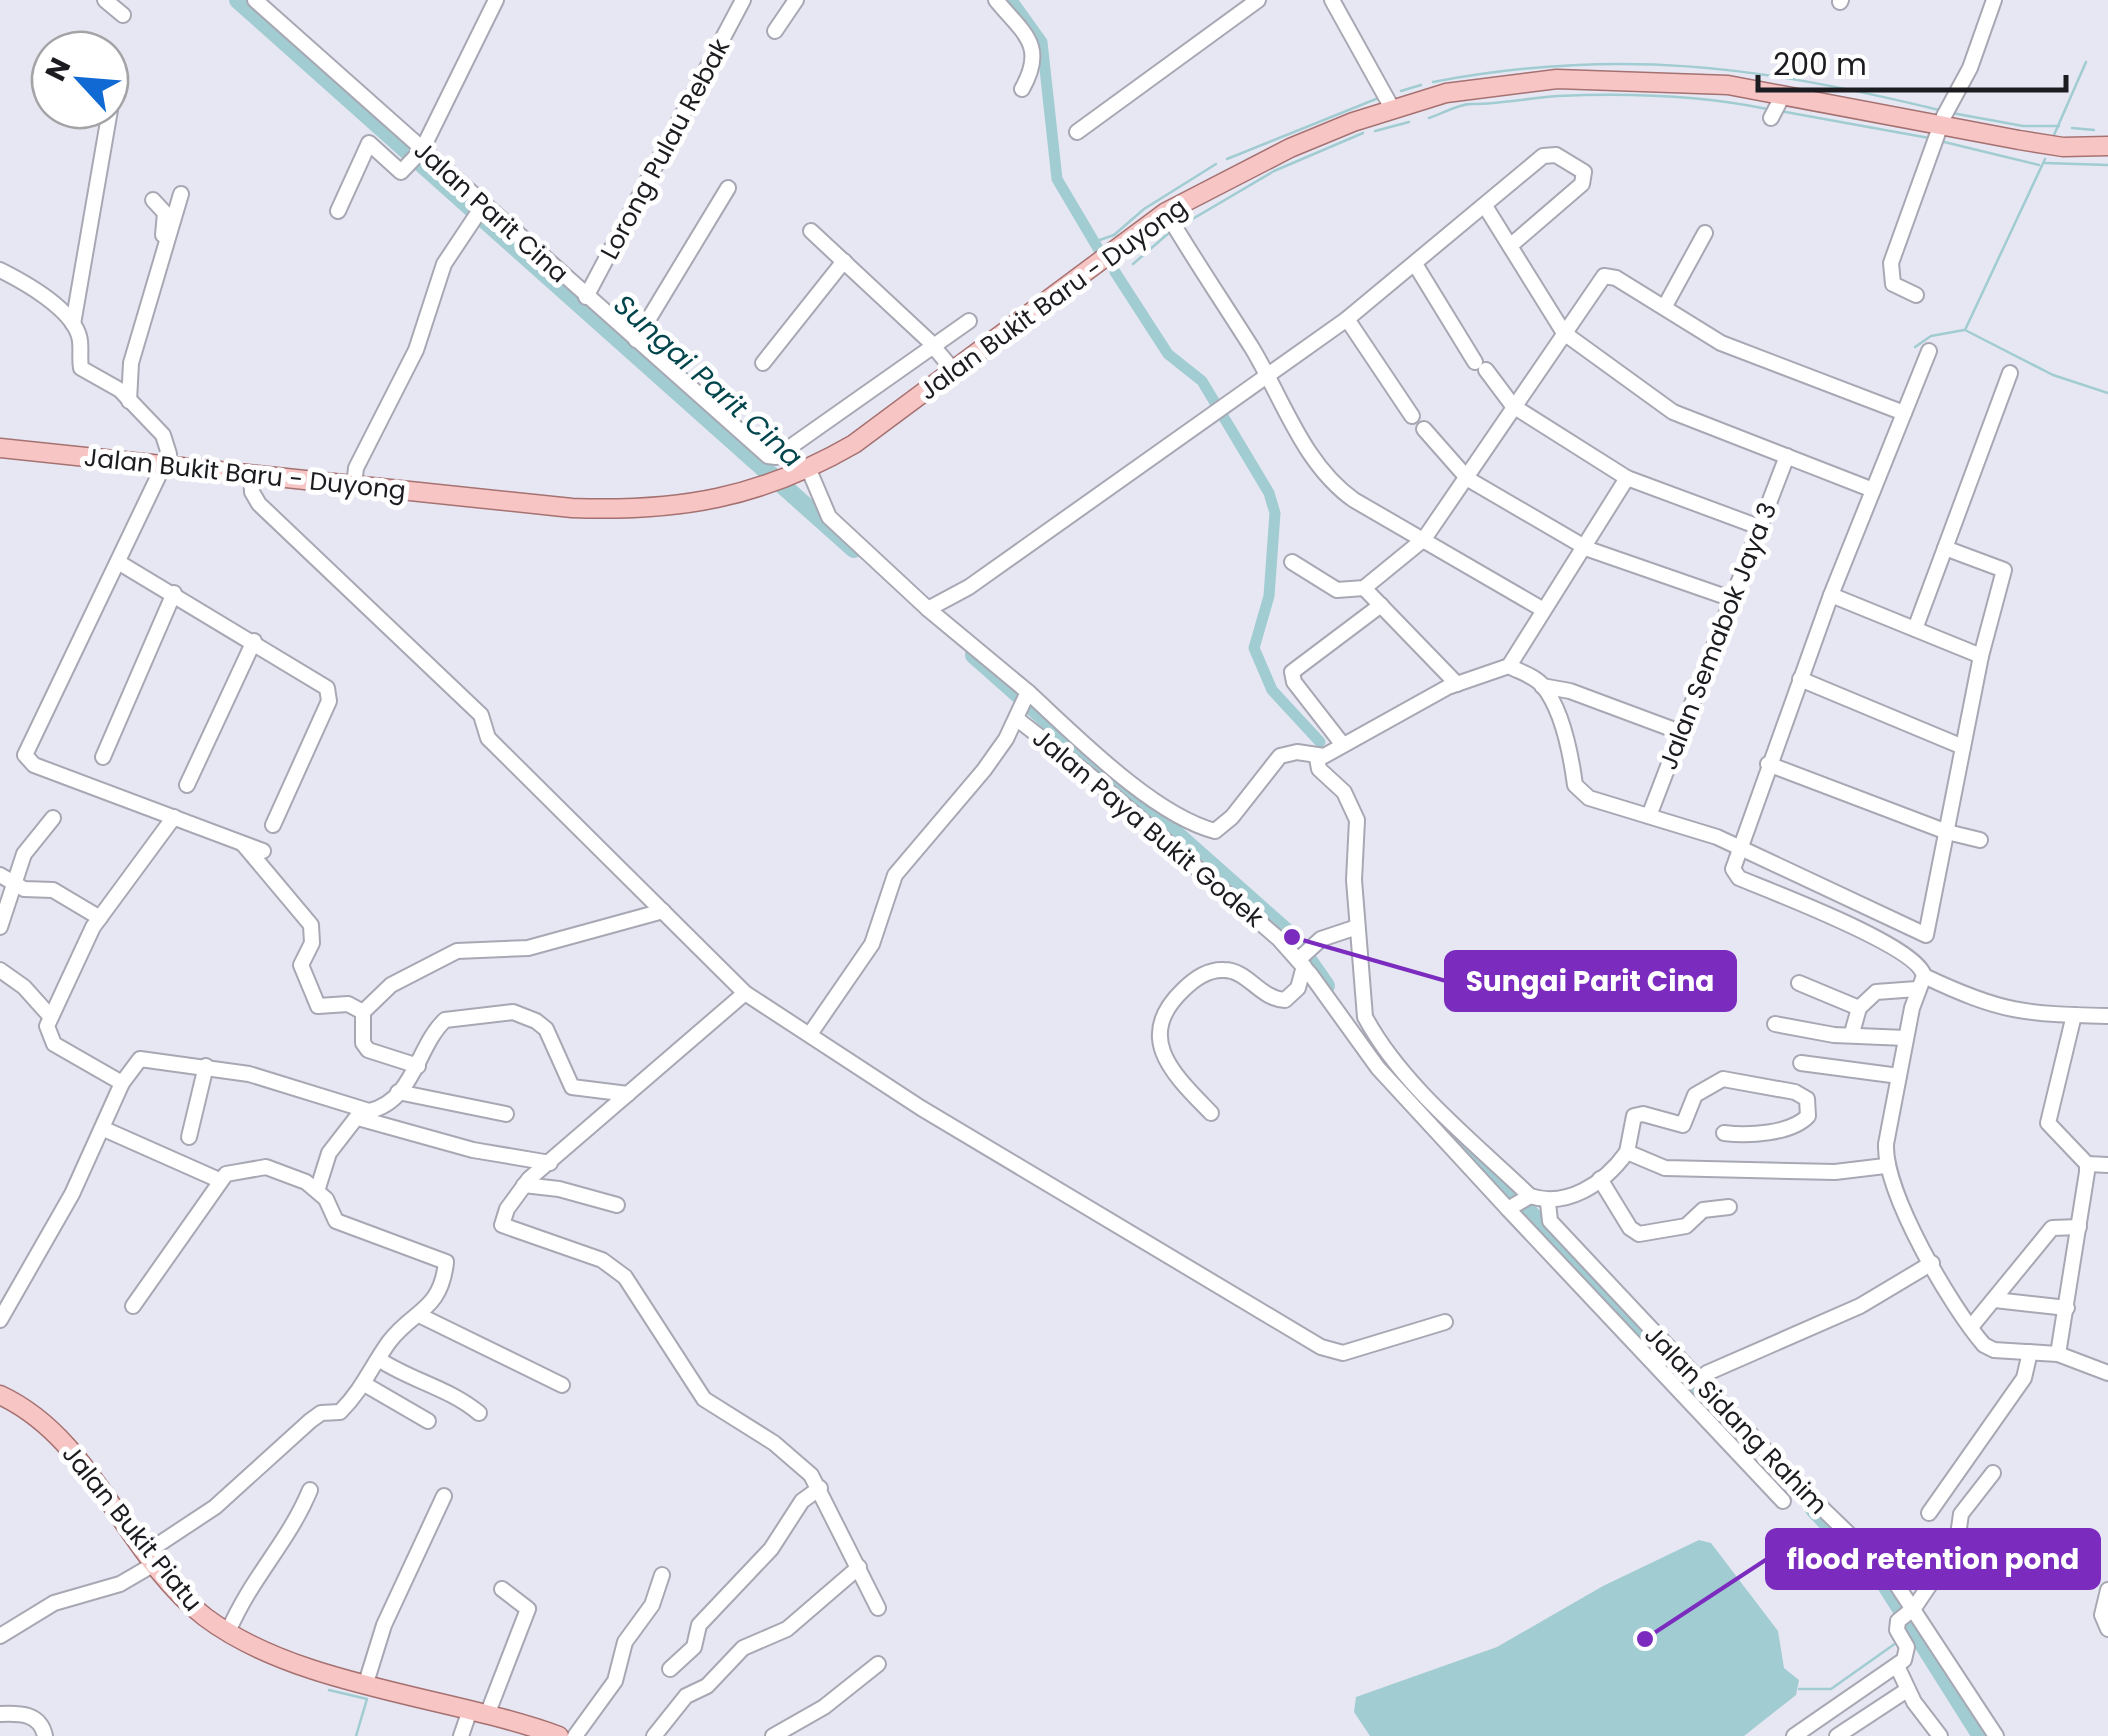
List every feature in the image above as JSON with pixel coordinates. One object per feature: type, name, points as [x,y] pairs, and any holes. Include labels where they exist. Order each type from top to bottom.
[{"type":"main road","name":"Jalan Bukit Baru - Duyong","points":[[0,448],[164,468],[619,510],[697,504],[762,489],[804,472],[854,444],[1166,212],[1290,148],[1392,108],[1446,93],[1557,78],[1638,78],[1777,107],[1940,125],[2062,147],[2108,146]]},
{"type":"main road","name":"Jalan Bukit Piatu","points":[[0,1395],[48,1426],[191,1604],[228,1632],[268,1651],[366,1683],[478,1712],[524,1730],[558,1736]]},
{"type":"street","points":[[104,0],[123,15]]},
{"type":"street","name":"Jalan Parit Cina","points":[[255,0],[417,155],[636,340],[758,450],[776,457],[935,348]]},
{"type":"street","points":[[338,211],[370,142],[400,172],[417,155],[496,0]]},
{"type":"street","name":"Lorong Pulau Rebak","points":[[586,297],[743,0]]},
{"type":"street","points":[[775,31],[796,0]]},
{"type":"street","points":[[996,0],[1032,44],[1034,64],[1022,89]]},
{"type":"street","points":[[1077,132],[1258,0]]},
{"type":"street","points":[[1332,0],[1392,108]]},
{"type":"street","points":[[1916,295],[1893,284],[1889,271],[1940,125],[1970,68],[1994,0]]},
{"type":"street","points":[[73,324],[107,130]]},
{"type":"street","points":[[928,609],[969,587],[1347,319],[1547,154],[1584,172],[1582,184],[1510,246]]},
{"type":"street","points":[[636,340],[728,188]]},
{"type":"street","points":[[125,396],[131,363],[181,194]]},
{"type":"street","points":[[125,396],[164,229],[165,213],[153,200]]},
{"type":"street","points":[[1485,206],[1564,333],[1673,412],[1873,490]]},
{"type":"street","points":[[354,485],[356,468],[416,350],[439,276],[482,207]]},
{"type":"street","points":[[1166,212],[1330,480],[1354,500],[1542,609]]},
{"type":"street","points":[[811,231],[935,348],[954,371]]},
{"type":"street","points":[[1664,306],[1705,233]]},
{"type":"street","points":[[762,363],[844,261]]},
{"type":"street","points":[[1415,264],[1480,366],[1514,406],[1627,478],[1759,527]]},
{"type":"street","points":[[0,270],[20,280],[73,324],[80,338],[82,368],[125,396],[168,444],[164,468],[25,755],[34,765],[262,851]]},
{"type":"street","points":[[1292,562],[1337,590],[1364,588],[1424,539],[1604,276],[1616,278],[1721,343],[1904,413]]},
{"type":"street","points":[[1347,319],[1412,416]]},
{"type":"street","points":[[935,348],[969,321]]},
{"type":"street","points":[[1929,351],[1768,764],[1738,846],[1736,875],[1879,940],[1920,964],[1921,982],[1906,1038],[1885,1166],[1932,1263],[1984,1345],[1994,1350],[2058,1354],[2108,1373]]},
{"type":"street","points":[[1915,629],[2010,373]]},
{"type":"street","points":[[1424,428],[1468,479],[1583,546],[1732,599]]},
{"type":"street","name":"Jalan Semabok Jaya 3","points":[[1648,816],[1787,456]]},
{"type":"street","points":[[804,472],[829,516],[928,609],[1123,776],[1199,827],[1215,831],[1232,817],[1280,756],[1297,752],[1317,758],[1458,684],[1509,666],[1627,478]]},
{"type":"street","points":[[251,474],[252,492],[259,504],[481,715],[488,738],[746,993],[921,1108],[1321,1347],[1343,1353],[1445,1322]]},
{"type":"street","points":[[1542,686],[1572,756],[1575,785],[1602,804],[1738,846],[1926,935],[1982,656],[2004,570],[1945,548]]},
{"type":"street","points":[[118,562],[254,641],[321,683],[330,694],[272,825]]},
{"type":"street","points":[[1364,588],[1458,684]]},
{"type":"street","points":[[103,758],[174,594]]},
{"type":"street","points":[[1831,595],[1982,656]]},
{"type":"street","points":[[1343,746],[1294,682],[1292,672],[1381,605]]},
{"type":"street","points":[[187,785],[254,641]]},
{"type":"street","points":[[1509,666],[1542,686],[1570,691],[1680,732]]},
{"type":"street","points":[[1800,679],[1963,747]]},
{"type":"street","points":[[810,1034],[872,944],[895,875],[984,770],[1018,716],[1026,694]]},
{"type":"street","name":"Jalan Paya Bukit Godek","points":[[1018,716],[1304,958],[1378,1068],[1783,1501]]},
{"type":"street","name":"Jalan Sidang Rahim","points":[[1317,758],[1324,776],[1344,792],[1357,820],[1352,927],[1365,1017],[1376,1037],[1537,1200],[1550,1222],[1702,1386],[1889,1573],[1908,1613],[1996,1736]]},
{"type":"street","points":[[1768,764],[1946,832],[1980,840]]},
{"type":"street","points":[[122,1083],[54,1044],[48,1036],[50,1016],[100,918],[174,817]]},
{"type":"street","points":[[0,927],[24,854],[53,818]]},
{"type":"street","points":[[240,841],[311,925],[312,943],[301,965],[318,1006],[348,1004],[363,1012]]},
{"type":"street","points":[[0,875],[14,885],[53,890],[100,918]]},
{"type":"street","points":[[418,1066],[368,1050],[363,1043],[363,1012],[391,986],[457,950],[528,948],[663,911]]},
{"type":"street","points":[[1211,1113],[1162,1053],[1159,1039],[1167,1009],[1189,984],[1221,969],[1236,972],[1277,999],[1293,997],[1304,958],[1352,927]]},
{"type":"street","points":[[0,970],[50,1016]]},
{"type":"street","points":[[1852,1033],[1858,1008],[1876,992],[1921,982],[2007,1011],[2108,1016]]},
{"type":"street","points":[[1800,983],[1858,1008]]},
{"type":"street","points":[[746,993],[524,1185],[507,1209],[502,1225],[614,1268],[635,1291],[704,1399],[774,1443],[820,1488],[878,1608]]},
{"type":"street","points":[[318,1188],[334,1144],[360,1114],[378,1109],[398,1092],[445,1020],[514,1012],[546,1029],[564,1078],[572,1087],[628,1094]]},
{"type":"street","points":[[2074,1016],[2048,1123],[2086,1164],[2108,1165]]},
{"type":"street","points":[[1775,1024],[1834,1035],[1906,1038]]},
{"type":"street","points":[[0,1320],[72,1194],[122,1083],[140,1059],[250,1074],[473,1150],[550,1163]]},
{"type":"street","points":[[1801,1063],[1899,1076]]},
{"type":"street","points":[[189,1137],[206,1066]]},
{"type":"street","points":[[1509,1209],[1537,1200],[1578,1195],[1626,1152],[1634,1116],[1642,1114],[1683,1124],[1695,1095],[1723,1078],[1794,1092],[1806,1099],[1808,1116],[1800,1125],[1743,1135],[1724,1133]]},
{"type":"street","points":[[398,1092],[506,1114]]},
{"type":"street","points":[[104,1129],[219,1180]]},
{"type":"street","points":[[1626,1152],[1664,1168],[1836,1172],[1885,1166]]},
{"type":"street","points":[[2058,1354],[2080,1227],[2086,1164]]},
{"type":"street","points":[[0,1636],[54,1602],[120,1584],[310,1421],[321,1414],[340,1412],[366,1384],[390,1340],[421,1316],[442,1286],[446,1262],[336,1221],[318,1188],[266,1168],[240,1170],[219,1180],[133,1306]]},
{"type":"street","points":[[1600,1179],[1630,1228],[1639,1234],[1686,1226],[1703,1210],[1729,1207]]},
{"type":"street","points":[[524,1185],[560,1189],[616,1205]]},
{"type":"street","points":[[1972,1327],[2052,1228],[2080,1227]]},
{"type":"street","points":[[1702,1386],[1707,1372],[1733,1358],[1860,1306],[1932,1263]]},
{"type":"street","points":[[1994,1300],[2068,1308]]},
{"type":"street","points":[[421,1316],[562,1385]]},
{"type":"street","points":[[1929,1514],[2024,1378],[2030,1352]]},
{"type":"street","points":[[380,1360],[413,1379],[458,1395],[479,1413]]},
{"type":"street","points":[[366,1384],[428,1420]]},
{"type":"street","points":[[1794,1736],[1897,1666],[1907,1647],[1897,1630],[1952,1551],[1960,1514],[1994,1473]]},
{"type":"street","points":[[670,1669],[694,1647],[699,1625],[770,1549],[802,1501],[820,1488]]},
{"type":"street","points":[[228,1632],[262,1565],[296,1525],[310,1490]]},
{"type":"street","points":[[366,1683],[384,1625],[444,1496]]},
{"type":"street","points":[[654,1736],[686,1696],[707,1686],[743,1648],[787,1629],[859,1567]]},
{"type":"street","points":[[574,1736],[615,1680],[622,1651],[652,1606],[662,1574]]},
{"type":"street","points":[[461,1736],[478,1712],[528,1608],[502,1589]]},
{"type":"street","points":[[2108,1590],[2102,1615],[2108,1629]]},
{"type":"street","points":[[773,1736],[824,1707],[878,1664]]},
{"type":"street","points":[[1897,1666],[1908,1690],[1940,1736]]},
{"type":"street","points":[[1837,1736],[1908,1690]]},
{"type":"street","points":[[0,1714],[29,1716],[42,1725],[46,1736]]},
{"type":"shaded area","points":[[1699,1540],[1711,1543],[1778,1631],[1784,1668],[1799,1680],[1796,1695],[1744,1736],[1370,1736],[1354,1712],[1356,1697],[1497,1647],[1603,1586]]},
{"type":"waterway","name":"Sungai Parit Cina","points":[[238,0],[854,549]]},
{"type":"waterway","points":[[1012,0],[1042,42],[1057,179],[1099,250]]},
{"type":"waterway","points":[[2054,135],[2086,62]]},
{"type":"waterway","points":[[1433,82],[1565,65],[1688,66],[1810,82],[1939,110]]},
{"type":"waterway","points":[[1401,91],[1421,85]]},
{"type":"waterway","points":[[1429,118],[1468,104],[1584,95],[1689,98],[1767,109]]},
{"type":"waterway","points":[[1227,159],[1376,99]]},
{"type":"waterway","points":[[1780,111],[1929,138]]},
{"type":"waterway","points":[[1952,113],[2023,126],[2059,126]]},
{"type":"waterway","points":[[1375,131],[1409,122]]},
{"type":"waterway","points":[[2072,128],[2094,130]]},
{"type":"waterway","points":[[1184,224],[1274,171],[1363,133]]},
{"type":"waterway","points":[[1940,141],[2039,165]]},
{"type":"waterway","points":[[2045,159],[1965,330],[2053,375],[2108,393]]},
{"type":"waterway","points":[[2045,163],[2108,165]]},
{"type":"waterway","points":[[1094,242],[1114,235],[1144,209],[1216,164]]},
{"type":"waterway","points":[[1133,264],[1170,232]]},
{"type":"waterway","points":[[1115,272],[1168,354],[1202,381],[1269,493],[1275,513],[1269,596],[1254,648],[1272,690],[1320,742]]},
{"type":"waterway","points":[[1915,347],[1931,336],[1964,330]]},
{"type":"waterway","name":"Sungai Parit Cina","points":[[974,655],[1292,937],[1326,986]]},
{"type":"waterway","name":"Sungai Parit Cina","points":[[1363,1040],[1706,1396]]},
{"type":"waterway","name":"Sungai Parit Cina","points":[[1814,1509],[1884,1582],[1981,1736]]},
{"type":"waterway","points":[[1799,1689],[1831,1689],[1896,1643]]},
{"type":"waterway","points":[[329,1690],[367,1699],[356,1736]]},
{"type":"place","name":"Sungai Parit Cina","points":[[1292,937]]},
{"type":"place","name":"flood retention pond","points":[[1645,1639]]}]
